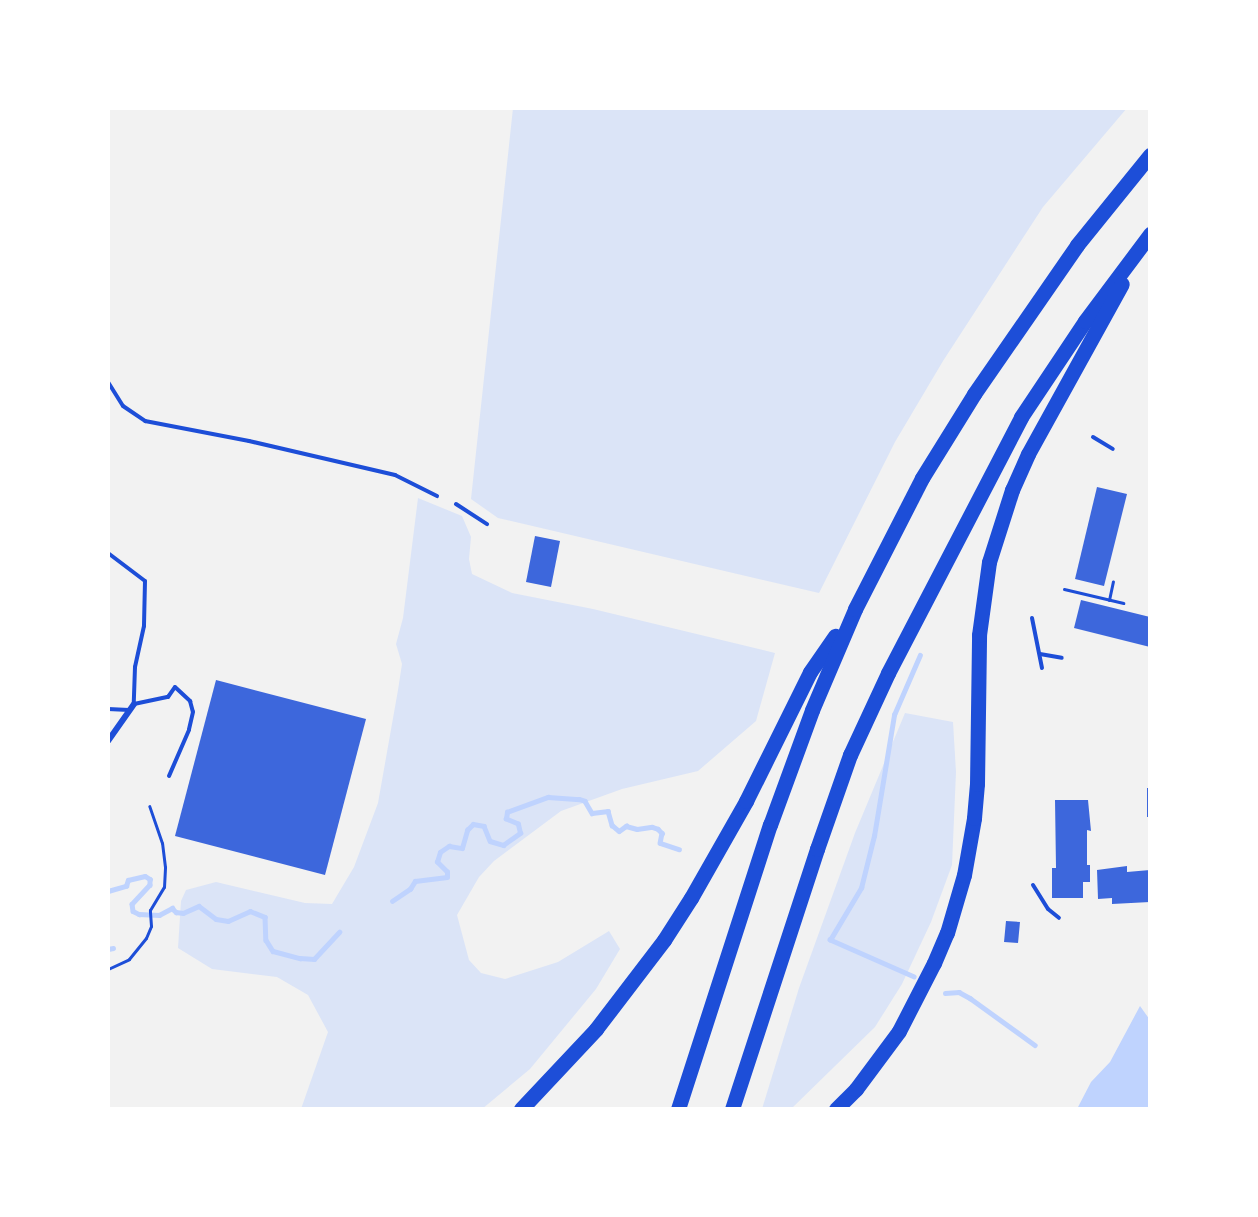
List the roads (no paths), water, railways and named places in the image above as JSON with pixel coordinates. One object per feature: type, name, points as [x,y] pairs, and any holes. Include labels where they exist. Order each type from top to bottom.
[{"type":"highway","points":[[678,1109],[774,815],[820,690],[855,609],[922,478],[974,394],[1077,245],[1150,155]]},
{"type":"highway","points":[[732,1109],[850,755],[888,673],[1021,417],[1079,330],[1150,234]]},
{"type":"highway","points":[[836,1109],[856,1089],[899,1031],[947,933],[964,875],[974,818],[977,784],[979,635],[989,562],[999,526],[1028,454],[1150,234]]},
{"type":"highway","points":[[521,1109],[566,1064],[596,1029],[664,940],[747,801],[810,672],[855,609]]},
{"type":"street","points":[[108,741],[131,707]]},
{"type":"lane","points":[[108,382],[123,406],[145,421],[249,441],[395,475],[438,496]]},
{"type":"lane","points":[[1093,437],[1113,449]]},
{"type":"lane","points":[[456,504],[488,524]]},
{"type":"lane","points":[[108,553],[145,581],[144,626],[135,667],[131,707]]},
{"type":"lane","points":[[1032,618],[1042,668]]},
{"type":"lane","points":[[1040,654],[1062,658]]},
{"type":"lane","points":[[108,709],[131,707],[168,697],[175,687],[190,701],[193,712],[189,730],[169,776]]},
{"type":"lane","points":[[1033,885],[1048,909],[1059,918]]},
{"type":"water","points":[[1140,1006],[1150,1020],[1150,1109],[1077,1109],[1091,1082],[1110,1062]]},
{"type":"waterway","points":[[914,977],[830,940],[861,888],[874,836],[894,715],[920,655]]},
{"type":"waterway","points":[[392,901],[410,889],[415,881],[447,877],[447,872],[437,862],[440,852],[449,846],[462,848],[467,830],[473,824],[484,826],[490,841],[503,845],[520,833],[518,824],[506,819],[507,812],[548,797],[585,801],[592,813],[608,811],[612,825],[619,831],[626,826],[637,829],[652,827],[658,829],[662,833],[660,843],[679,849]]},
{"type":"waterway","points":[[108,891],[126,886],[128,880],[145,876],[150,879],[150,885],[132,904],[133,911],[139,914],[159,915],[172,908],[176,912],[183,913],[199,906],[216,919],[228,921],[250,911],[265,917],[266,940],[273,951],[300,958],[314,959],[339,932]]},
{"type":"waterway","points":[[108,949],[113,948]]},
{"type":"waterway","points":[[945,993],[959,992],[970,998],[1035,1045]]}]
